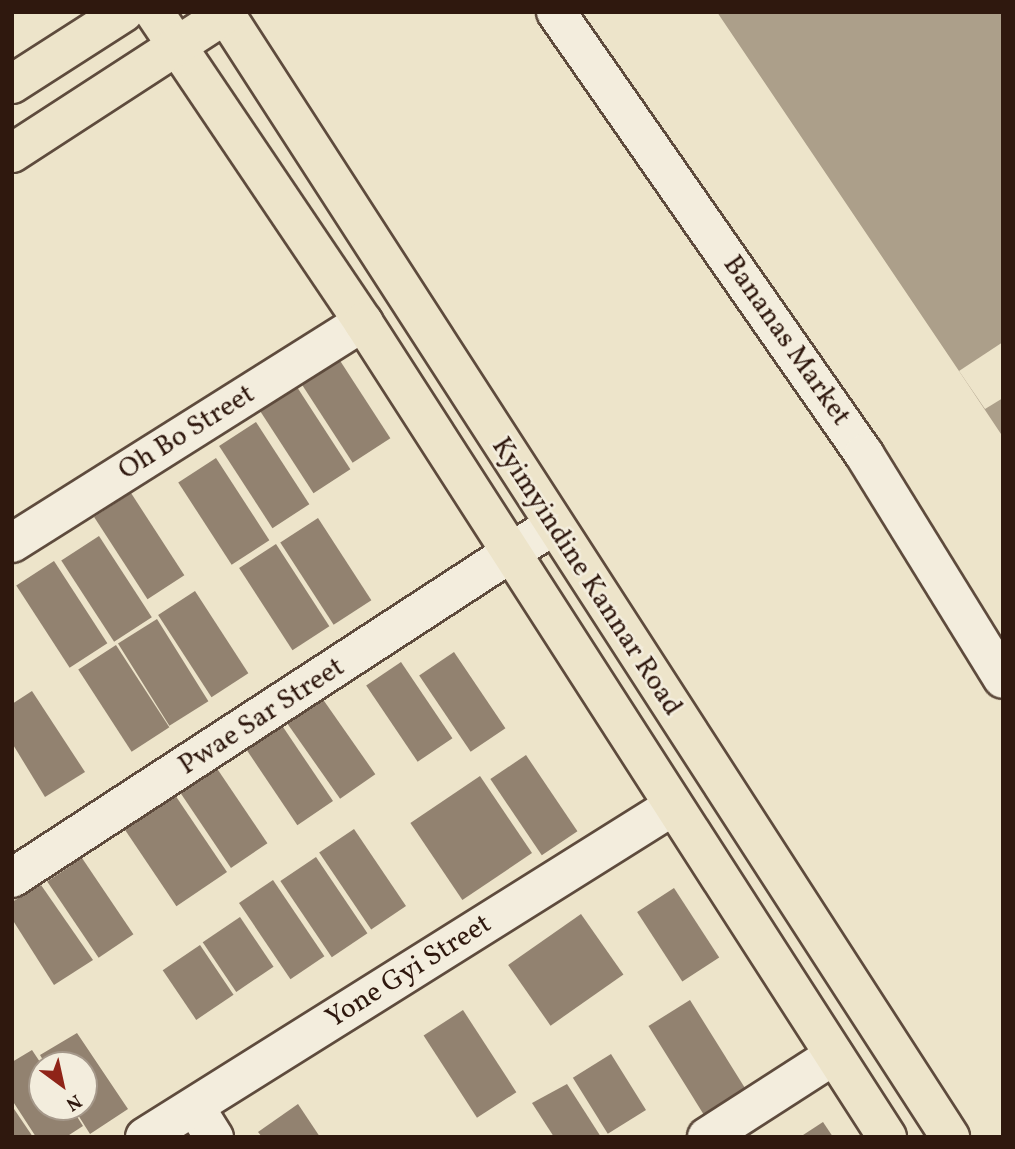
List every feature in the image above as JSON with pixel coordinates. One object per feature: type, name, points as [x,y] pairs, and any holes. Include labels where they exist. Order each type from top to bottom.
[{"type":"main road","name":"Kyimyindine Kannar Road","points":[[154,12],[363,322],[887,1137]]},
{"type":"main road","name":"Kyimyindine Kannar Road","points":[[12,153],[225,13],[552,526],[950,1137]]},
{"type":"main road","points":[[12,84],[109,18]]},
{"type":"main road","points":[[132,73],[169,73],[208,90]]},
{"type":"street","name":"Bananas Market","points":[[556,12],[864,454],[1003,679]]},
{"type":"street","name":"Oh Bo Street","points":[[12,543],[363,322]]},
{"type":"street","name":"Pwae Sar Street","points":[[12,878],[511,556],[552,526]]},
{"type":"street","name":"Yone Gyi Street","points":[[145,1137],[205,1122],[673,806]]},
{"type":"street","points":[[707,1137],[834,1055]]},
{"type":"shaded area","points":[[717,12],[1003,12],[1003,437],[959,371]]},
{"type":"pier","points":[[1003,342],[1003,398],[985,409],[959,371]]},
{"type":"building","points":[[337,356],[390,438],[353,463],[299,381]]},
{"type":"building","points":[[297,387],[350,469],[313,493],[260,411]]},
{"type":"building","points":[[256,422],[309,504],[272,528],[219,446]]},
{"type":"building","points":[[216,458],[269,540],[232,565],[178,483]]},
{"type":"building","points":[[131,493],[184,575],[147,599],[94,517]]},
{"type":"building","points":[[318,518],[371,600],[334,625],[280,543]]},
{"type":"building","points":[[99,536],[152,617],[114,642],[61,561]]},
{"type":"building","points":[[276,544],[329,626],[292,650],[239,568]]},
{"type":"building","points":[[54,561],[107,643],[70,668],[16,586]]},
{"type":"building","points":[[195,591],[248,673],[211,697],[158,615]]},
{"type":"building","points":[[157,619],[208,701],[169,726],[118,643]]},
{"type":"building","points":[[116,645],[169,727],[132,752],[78,670]]},
{"type":"building","points":[[454,652],[505,728],[471,752],[419,675]]},
{"type":"building","points":[[401,662],[452,738],[418,762],[366,685]]},
{"type":"building","points":[[32,691],[85,772],[45,797],[12,743],[12,704]]},
{"type":"building","points":[[322,698],[375,774],[340,799],[287,723]]},
{"type":"building","points":[[281,724],[333,801],[297,825],[245,748]]},
{"type":"building","points":[[526,755],[577,831],[542,855],[490,779]]},
{"type":"building","points":[[216,767],[267,843],[231,868],[180,792]]},
{"type":"building","points":[[480,776],[532,853],[462,900],[410,823]]},
{"type":"building","points":[[175,795],[227,872],[176,906],[124,829]]},
{"type":"building","points":[[354,829],[406,906],[371,930],[319,852]]},
{"type":"building","points":[[316,857],[367,933],[332,957],[280,881]]},
{"type":"building","points":[[82,858],[133,934],[99,958],[47,881]]},
{"type":"building","points":[[273,880],[324,956],[290,979],[239,903]]},
{"type":"building","points":[[41,885],[93,960],[54,985],[12,919],[12,902]]},
{"type":"building","points":[[674,888],[719,958],[682,982],[637,912]]},
{"type":"building","points":[[581,914],[623,975],[551,1026],[508,965]]},
{"type":"building","points":[[240,917],[274,967],[236,992],[203,942]]},
{"type":"building","points":[[200,945],[234,995],[196,1020],[163,970]]},
{"type":"building","points":[[690,1000],[745,1088],[704,1114],[648,1026]]},
{"type":"building","points":[[463,1010],[516,1092],[477,1118],[424,1036]]},
{"type":"building","points":[[77,1033],[89,1051],[47,1051]]},
{"type":"building","points":[[28,1052],[28,1121],[80,1121],[83,1126],[66,1137],[36,1137],[12,1100],[12,1062]]},
{"type":"building","points":[[611,1054],[646,1110],[608,1134],[573,1078]]},
{"type":"building","points":[[98,1064],[128,1109],[90,1134],[82,1121],[98,1121]]},
{"type":"building","points":[[567,1084],[601,1137],[554,1137],[532,1103]]},
{"type":"building","points":[[298,1104],[320,1137],[262,1137],[258,1132]]},
{"type":"building","points":[[12,1106],[33,1137],[12,1137]]},
{"type":"building","points":[[823,1122],[833,1137],[800,1137]]}]
